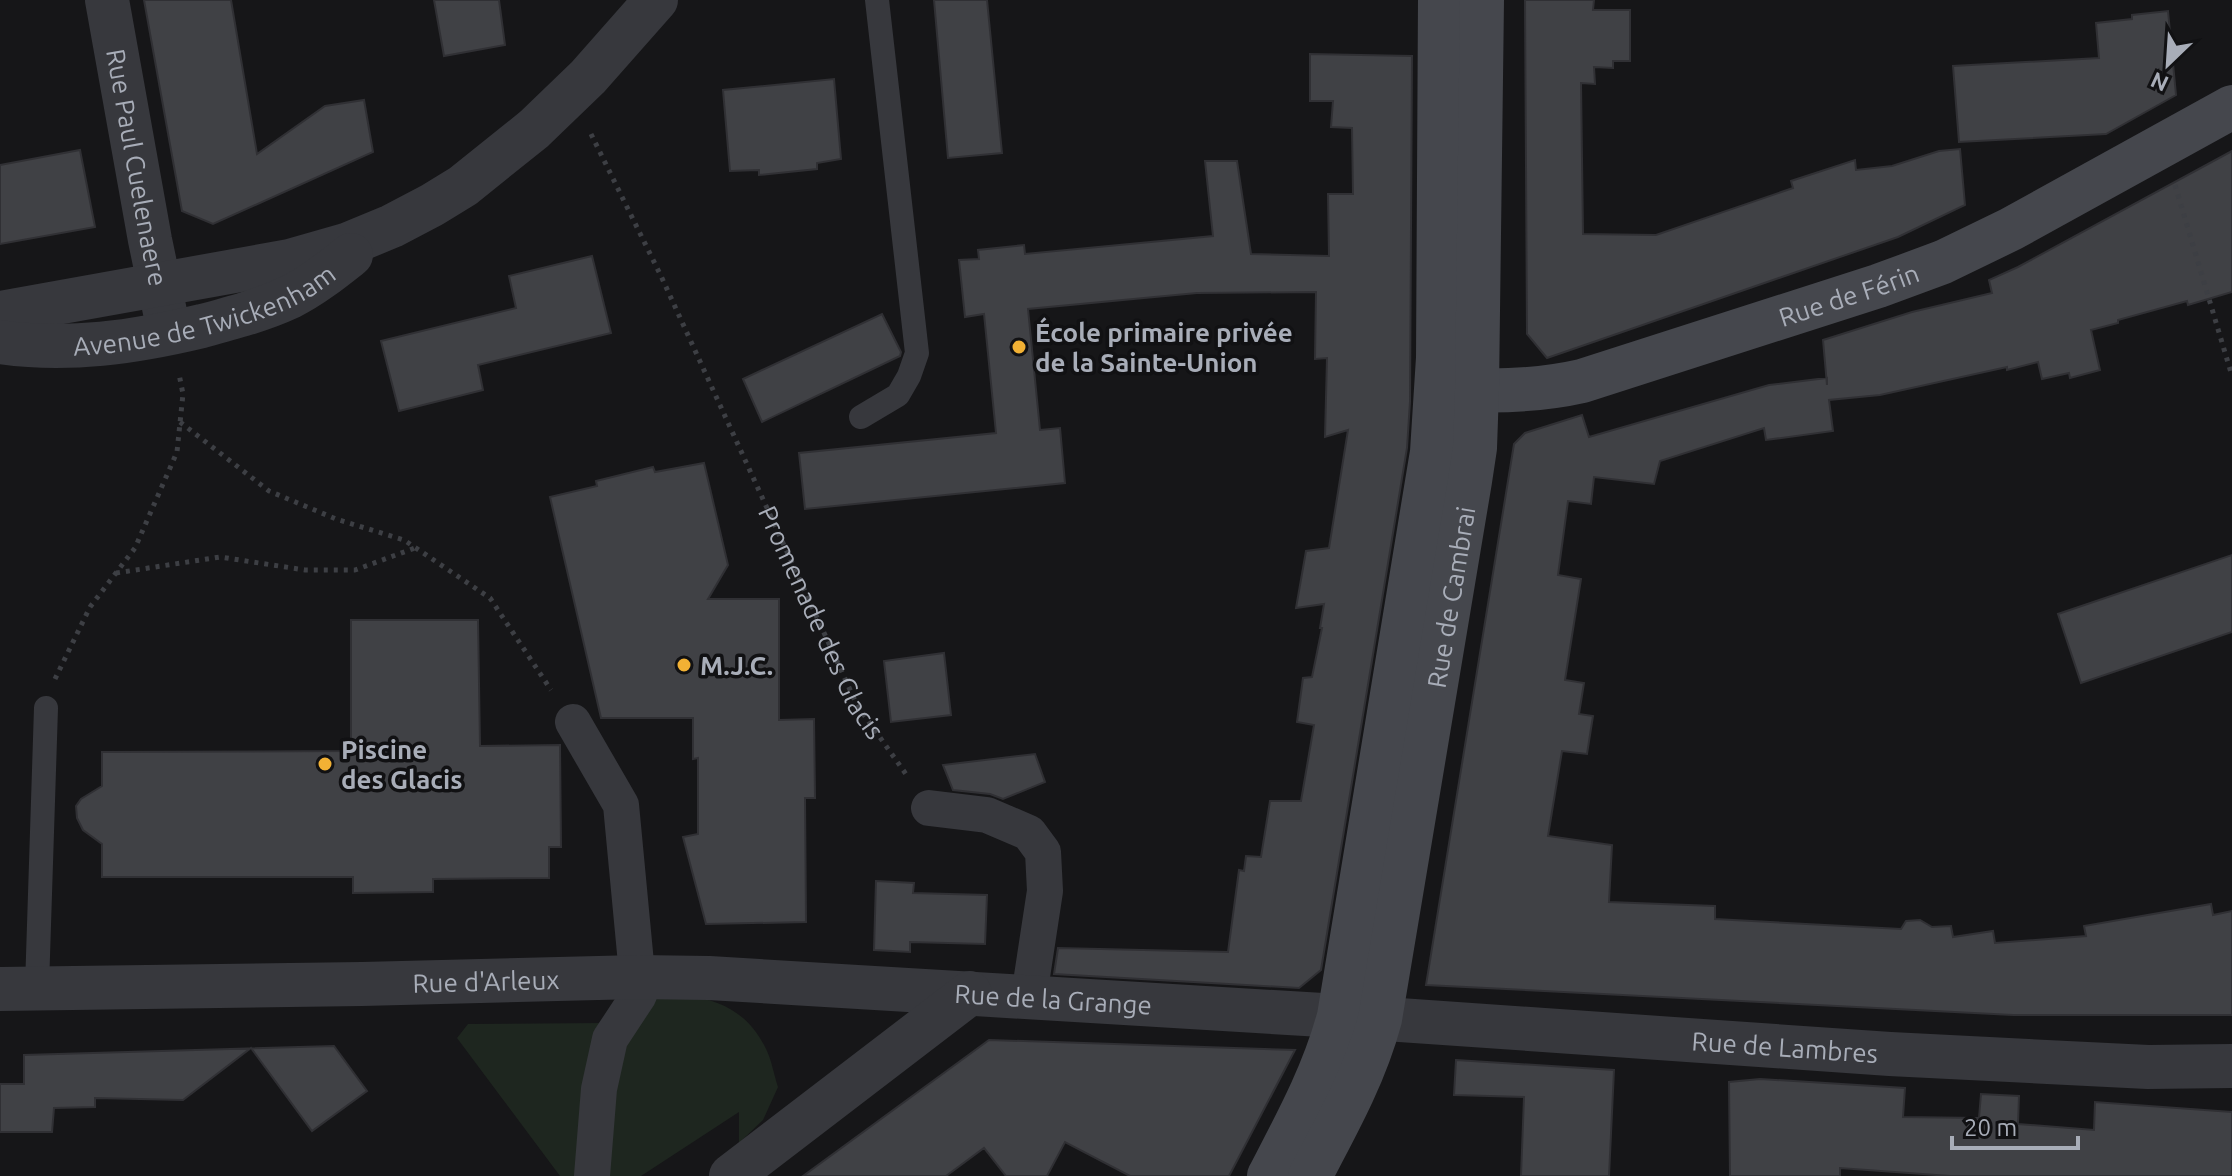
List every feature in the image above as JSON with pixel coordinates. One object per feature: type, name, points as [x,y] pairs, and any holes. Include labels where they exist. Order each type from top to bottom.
[{"type":"main road","name":"Rue de Cambrai","points":[[1269,1176],[1313,1091],[1327,1056],[1360,1018],[1470,481],[1476,424],[1457,389],[1440,0]]},
{"type":"main road","name":"Rue de Cambrai","points":[[1457,389],[1482,0]]},
{"type":"main road","name":"Rue de Férin","points":[[1457,389],[1539,389],[1582,381],[1878,286],[1977,246],[2232,107]]},
{"type":"main road","name":"Rue de Cambrai","points":[[1310,1176],[1355,1089],[1372,1046],[1360,1018]]},
{"type":"street","name":"Rue Paul Cuelenaere","points":[[107,0],[158,285],[170,334]]},
{"type":"street","name":"Avenue de Twickenham","points":[[0,313],[318,254],[392,226],[463,186],[534,129],[588,77],[656,0]]},
{"type":"street","name":"Avenue de Twickenham","points":[[0,342],[31,347],[93,346],[170,334],[243,314],[292,296],[392,226]]},
{"type":"street","points":[[573,722],[621,805],[639,995],[610,1039],[599,1089],[592,1176]]},
{"type":"street","points":[[929,808],[987,815],[1029,833],[1043,852],[1045,891],[1029,996]]},
{"type":"street","name":"Rue d'Arleux","points":[[18,988],[638,977],[709,978],[970,993]]},
{"type":"street","name":"Rue de la Grange","points":[[731,1176],[970,993],[1360,1018]]},
{"type":"street","name":"Rue de Lambres","points":[[1360,1018],[1890,1054],[2148,1067],[2232,1066]]},
{"type":"lane","points":[[861,417],[898,395],[917,353],[877,0]]},
{"type":"lane","points":[[18,988],[46,708]]},
{"type":"path","points":[[2163,145],[2232,376]]},
{"type":"path","name":"Promenade des Glacis","points":[[615,181],[857,705],[929,808]]},
{"type":"path","points":[[46,708],[56,674],[90,607],[135,548],[177,452],[183,394],[170,334]]},
{"type":"path","points":[[180,422],[269,491],[336,519],[404,540],[490,598],[573,722]]},
{"type":"path","points":[[115,573],[220,557],[305,570],[355,570],[415,548]]},
{"type":"shaded area","points":[[626,991],[668,993],[707,1000],[741,1016],[755,1031],[769,1055],[778,1087],[763,1120],[739,1143],[739,1112],[641,1176],[560,1176],[457,1038],[468,1024],[605,1023]]},
{"type":"building","points":[[144,0],[231,0],[257,154],[325,106],[364,100],[373,152],[213,224],[182,211]]},
{"type":"building","points":[[434,0],[499,0],[505,45],[444,56]]},
{"type":"building","points":[[934,0],[987,0],[1002,153],[948,158]]},
{"type":"building","points":[[1525,0],[1594,0],[1593,10],[1630,10],[1630,61],[1613,61],[1613,68],[1594,67],[1595,84],[1581,83],[1583,234],[1656,235],[1793,188],[1791,181],[1855,160],[1856,170],[1892,166],[1939,151],[1960,149],[1965,205],[1898,237],[1547,358],[1527,334]]},
{"type":"building","points":[[2168,11],[2176,95],[2106,134],[1959,142],[1953,66],[2099,58],[2096,23]]},
{"type":"building","points":[[1310,54],[1412,56],[1410,402],[1407,448],[1321,970],[1299,988],[1054,974],[1058,948],[1228,952],[1239,870],[1244,871],[1246,856],[1261,857],[1270,801],[1301,801],[1314,725],[1297,722],[1303,678],[1312,677],[1324,604],[1296,608],[1306,551],[1329,548],[1348,430],[1325,437],[1327,358],[1315,359],[1316,292],[1197,293],[1028,309],[1040,430],[1060,428],[1065,483],[805,509],[799,453],[996,433],[984,314],[965,317],[959,260],[979,259],[978,250],[1024,245],[1025,254],[1213,236],[1205,161],[1237,161],[1251,254],[1329,256],[1328,194],[1353,194],[1352,128],[1331,127],[1333,101],[1310,101]]},
{"type":"building","points":[[834,79],[841,159],[817,163],[817,169],[759,175],[759,170],[730,171],[723,90]]},
{"type":"building","points":[[80,150],[95,227],[0,244],[0,165]]},
{"type":"building","points":[[2232,151],[2232,292],[2188,305],[2187,301],[2091,330],[2100,370],[2070,378],[2069,373],[2042,379],[2038,362],[1880,395],[1829,400],[1833,431],[1766,440],[1764,428],[1660,461],[1654,484],[1594,477],[1591,504],[1568,501],[1558,575],[1581,579],[1565,680],[1584,683],[1579,714],[1593,716],[1587,754],[1562,751],[1548,836],[1612,845],[1609,902],[1715,906],[1715,919],[1901,929],[1906,921],[1920,920],[1932,927],[1951,926],[1953,937],[1993,931],[1995,943],[2086,936],[2084,926],[2211,904],[2213,915],[2232,911],[2232,1015],[2013,1015],[1426,985],[1514,444],[1525,433],[1582,415],[1589,437],[1769,385],[1826,378],[1823,340],[1912,312],[1992,293],[1989,280]]},
{"type":"building","points":[[592,256],[611,333],[478,365],[483,390],[399,411],[381,341],[516,308],[509,276]]},
{"type":"building","points":[[882,314],[901,352],[900,356],[762,422],[743,379]]},
{"type":"building","name":"M.J.C.","points":[[704,463],[728,565],[708,599],[779,599],[779,720],[814,719],[815,798],[805,798],[806,922],[706,924],[683,837],[698,834],[698,758],[693,759],[693,718],[601,718],[550,497],[597,486],[596,481],[653,467],[655,472]]},
{"type":"building","points":[[2232,555],[2232,632],[2081,683],[2058,614]]},
{"type":"building","name":"Piscine des Glacis","points":[[351,620],[478,620],[480,746],[560,745],[561,847],[549,847],[549,878],[433,879],[433,892],[353,893],[353,877],[102,877],[102,844],[83,830],[76,806],[81,799],[102,786],[102,752],[351,751]]},
{"type":"building","points":[[944,653],[951,715],[891,722],[884,661]]},
{"type":"building","points":[[1035,754],[1045,782],[1003,799],[990,794],[953,790],[943,765]]},
{"type":"building","points":[[876,881],[914,883],[913,893],[987,895],[985,944],[910,942],[910,952],[874,950]]},
{"type":"building","points":[[989,1040],[1295,1050],[1229,1176],[1130,1176],[1065,1142],[1047,1176],[1006,1176],[984,1148],[946,1176],[803,1176]]},
{"type":"building","points":[[334,1046],[367,1091],[312,1131],[251,1048]]},
{"type":"building","points":[[250,1048],[183,1100],[95,1098],[95,1107],[54,1108],[52,1132],[0,1132],[0,1084],[24,1084],[24,1055]]},
{"type":"building","points":[[1456,1060],[1614,1070],[1609,1176],[1521,1176],[1524,1097],[1454,1095]]},
{"type":"building","points":[[1760,1079],[1905,1088],[1903,1117],[1979,1118],[1981,1094],[2019,1096],[2018,1124],[2094,1130],[2095,1102],[2232,1112],[2232,1176],[1950,1176],[1840,1168],[1840,1176],[1730,1176],[1729,1082]]},
{"type":"place","name":"École primaire privée de la Sainte-Union","points":[[1019,347]]},
{"type":"place","name":"M.J.C.","points":[[684,665]]},
{"type":"place","name":"Piscine des Glacis","points":[[325,764]]}]
